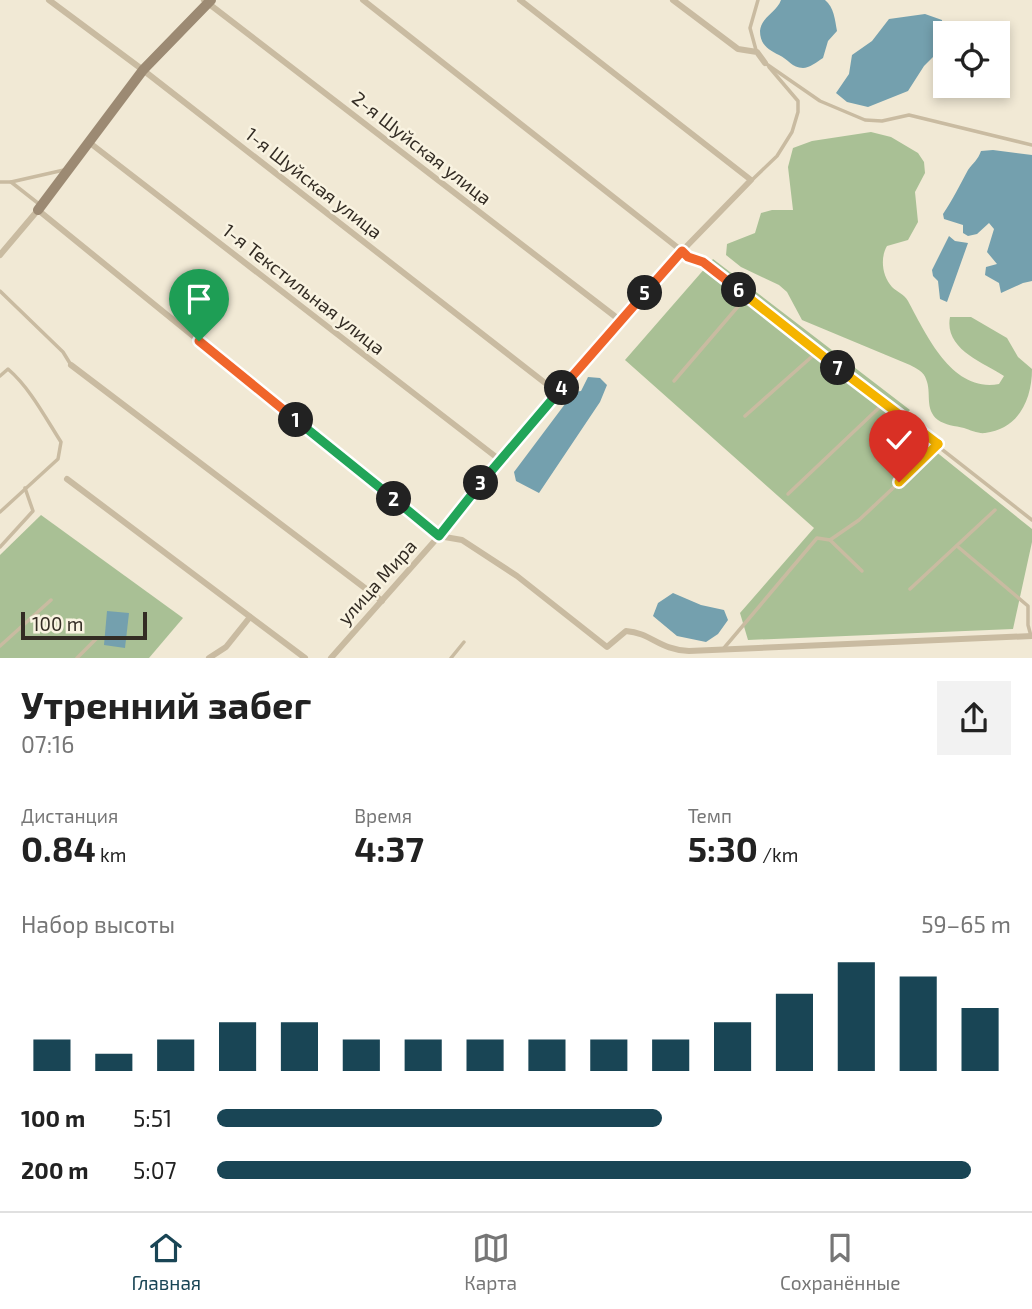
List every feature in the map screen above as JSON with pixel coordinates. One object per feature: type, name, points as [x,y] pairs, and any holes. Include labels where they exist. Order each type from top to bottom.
[{"type":"street","name":"1-я Шуйская улица","points":[[49,0],[144,69],[558,393]]},
{"type":"street","points":[[363,0],[682,251]]},
{"type":"street","points":[[520,0],[751,180]]},
{"type":"street","points":[[673,0],[738,49],[757,52],[765,63]]},
{"type":"street","points":[[0,255],[71,168],[144,69],[208,1]]},
{"type":"street","name":"2-я Шуйская улица","points":[[208,1],[621,321]]},
{"type":"street","name":"1-я Текстильная улица","points":[[90,143],[500,460]]},
{"type":"street","name":"улица Мира","points":[[331,658],[439,536],[500,460],[682,251],[751,180]]},
{"type":"street","points":[[40,208],[439,536],[462,540],[517,576],[607,647],[626,631],[640,632],[673,651],[1031,636]]},
{"type":"street","points":[[71,365],[382,601]]},
{"type":"street","points":[[67,479],[305,658]]},
{"type":"street","points":[[209,658],[226,647],[250,617]]},
{"type":"lane","points":[[757,52],[750,28],[758,0]]},
{"type":"lane","points":[[751,180],[777,156],[792,132],[798,112],[798,101],[765,63]]},
{"type":"lane","points":[[765,63],[820,101],[866,120],[883,121],[909,115],[1032,145]]},
{"type":"lane","points":[[0,181],[11,182],[71,168]]},
{"type":"lane","points":[[11,182],[40,208]]},
{"type":"lane","points":[[682,251],[688,257],[703,262],[1032,520]]},
{"type":"lane","points":[[0,291],[63,352],[71,365]]},
{"type":"lane","points":[[674,381],[747,296]]},
{"type":"lane","points":[[745,416],[817,352]]},
{"type":"lane","points":[[0,376],[8,369],[14,374],[37,403],[61,442],[58,459],[0,512]]},
{"type":"lane","points":[[788,494],[884,403]]},
{"type":"lane","points":[[830,540],[859,520],[939,445]]},
{"type":"lane","points":[[0,547],[33,510],[25,488]]},
{"type":"lane","points":[[910,589],[995,510]]},
{"type":"lane","points":[[723,650],[817,538],[830,540],[862,571]]},
{"type":"lane","points":[[957,546],[1028,606],[1031,636]]},
{"type":"lane","points":[[0,646],[51,600]]},
{"type":"lane","points":[[77,658],[96,639]]},
{"type":"lane","points":[[451,658],[464,642]]},
{"type":"green space","points":[[871,132],[891,137],[918,153],[924,162],[925,173],[915,192],[918,222],[908,240],[887,246],[883,256],[886,278],[906,299],[943,358],[967,379],[982,384],[999,384],[1004,376],[976,360],[959,346],[953,338],[950,317],[971,317],[1007,338],[1018,357],[1032,369],[1026,401],[1015,419],[1007,426],[980,433],[938,420],[931,411],[928,384],[919,371],[802,320],[787,292],[779,285],[741,267],[726,255],[727,244],[755,233],[761,213],[793,210],[788,167],[793,148],[812,141]]},
{"type":"green space","points":[[713,259],[910,410],[899,422],[1032,529],[1032,542],[1013,629],[748,640],[740,613],[814,528],[625,360]]},
{"type":"green space","points":[[41,515],[183,618],[149,658],[0,658],[0,555]]},
{"type":"water","points":[[781,0],[825,0],[832,10],[837,31],[828,41],[823,58],[808,67],[799,68],[793,65],[763,43],[761,26]]},
{"type":"water","points":[[925,14],[942,20],[933,21],[933,57],[908,91],[868,107],[847,102],[836,93],[849,74],[852,55],[872,41],[889,19]]},
{"type":"water","points":[[981,151],[1032,155],[1032,281],[1001,293],[999,283],[985,275],[986,267],[997,264],[987,252],[994,229],[989,223],[977,234],[968,236],[963,233],[963,225],[944,219],[943,214]]},
{"type":"water","points":[[949,236],[955,241],[968,243],[947,302],[940,299],[938,281],[932,270]]},
{"type":"water","points":[[588,377],[600,378],[607,385],[600,402],[539,493],[516,481],[514,472],[574,392],[581,391]]},
{"type":"water","points":[[673,593],[701,605],[724,610],[728,620],[718,634],[706,642],[677,636],[653,616],[658,603]]},
{"type":"water","points":[[107,611],[129,613],[125,648],[104,645]]},
{"type":"route","points":[[199,341],[439,536],[500,460],[682,251],[688,257],[703,262],[939,445],[899,482]]}]
